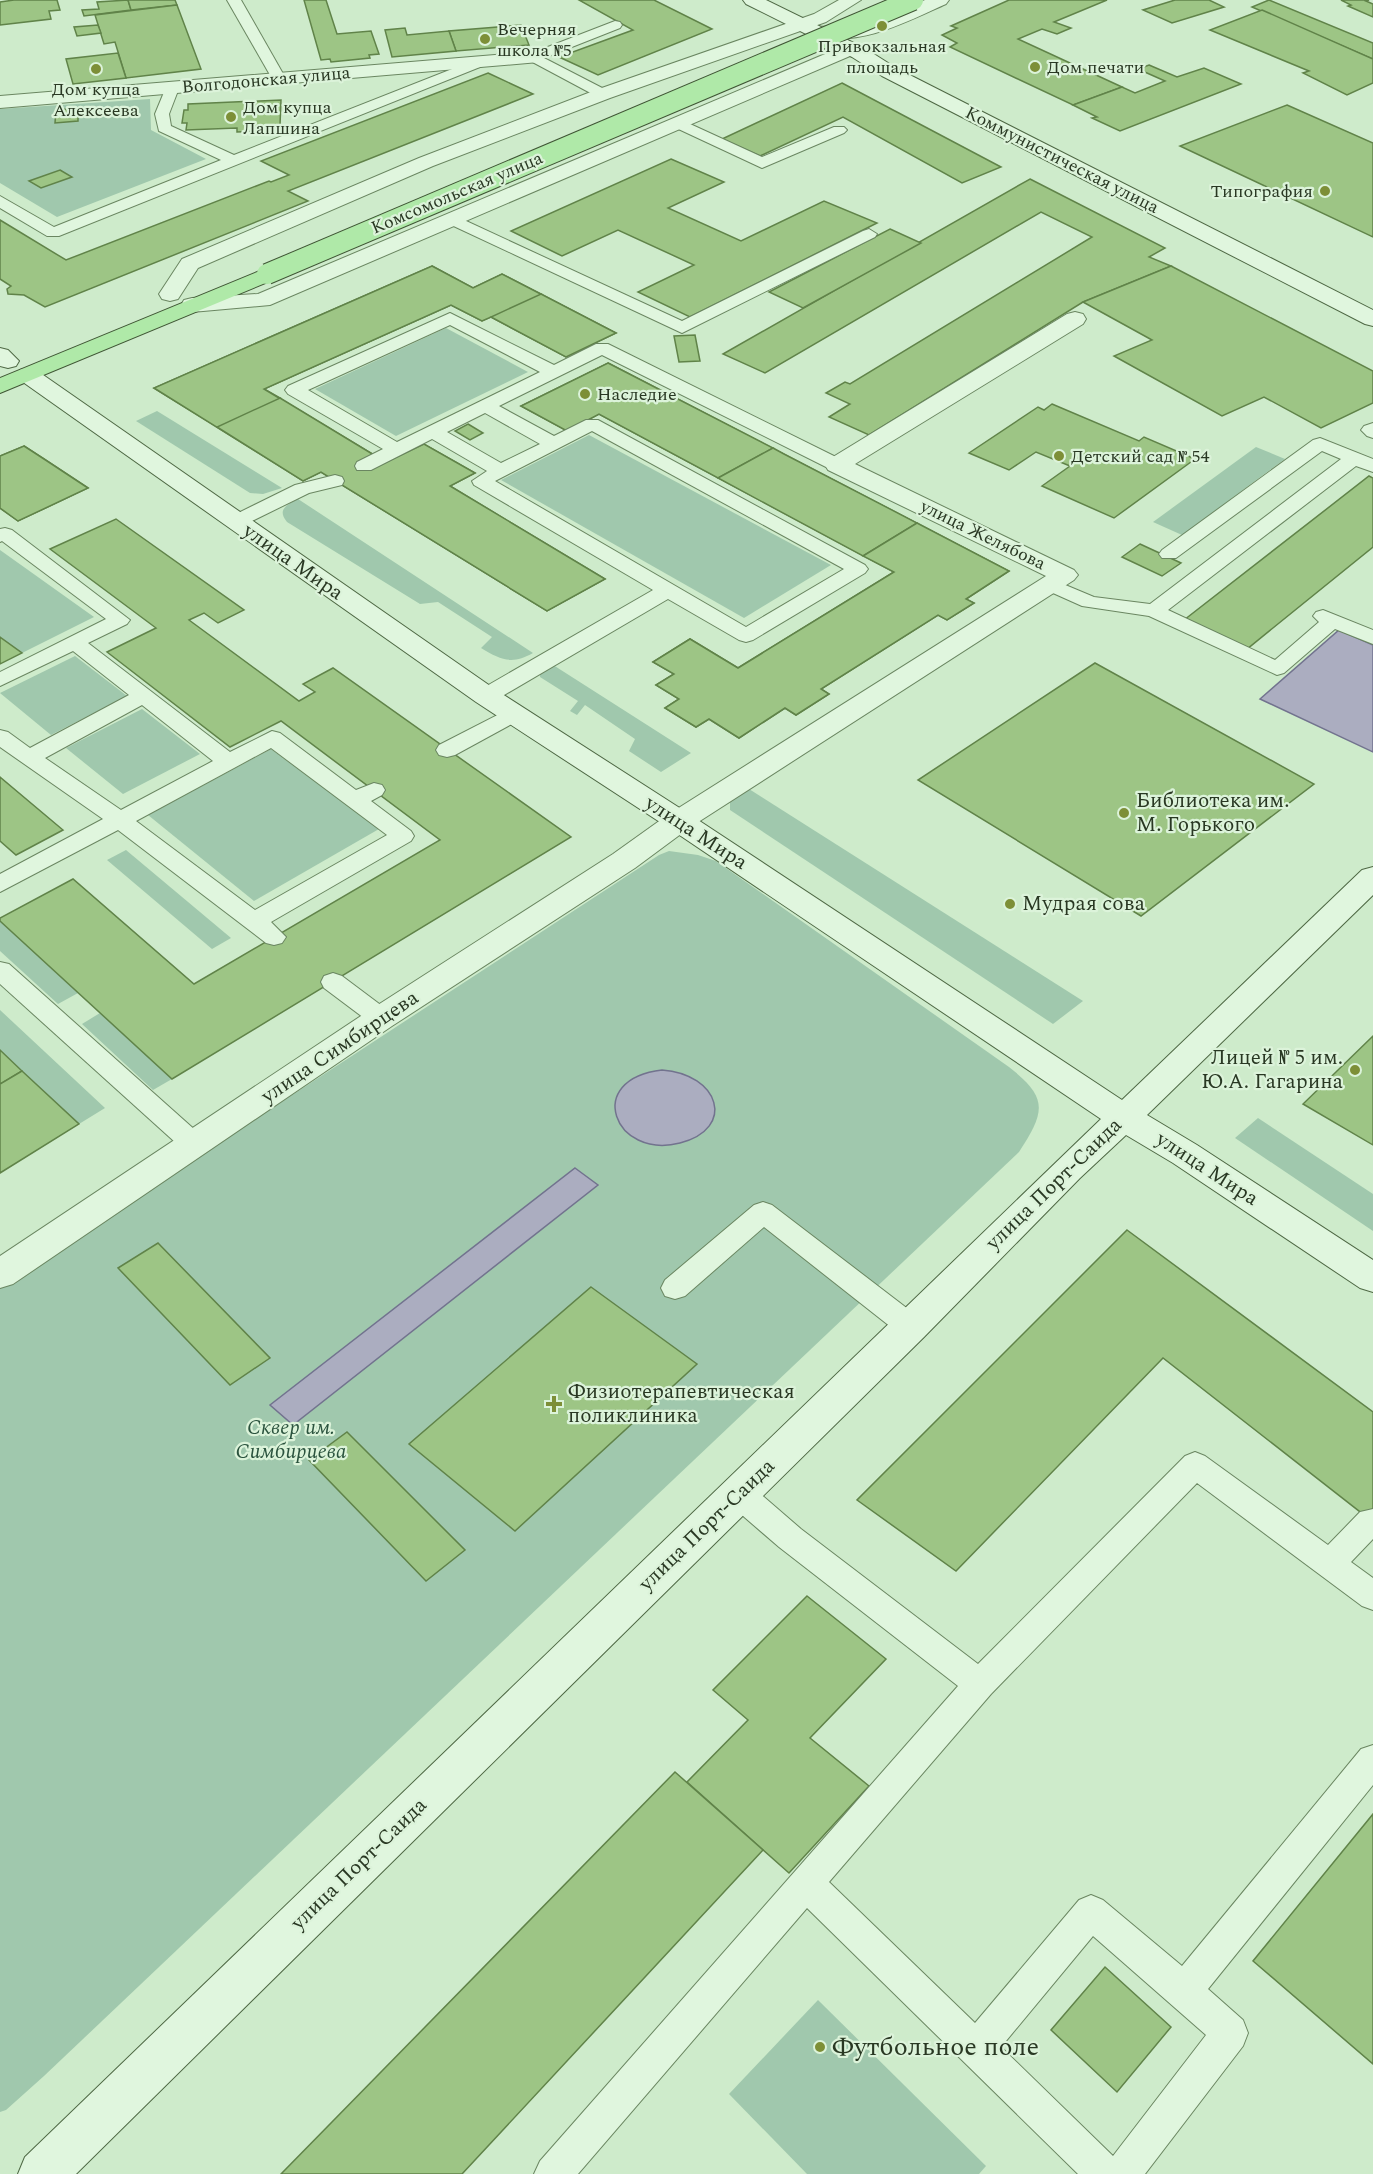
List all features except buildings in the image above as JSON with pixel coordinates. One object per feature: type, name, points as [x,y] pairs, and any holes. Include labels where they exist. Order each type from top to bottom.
[{"type":"main road","name":"Комсомольская улица","points":[[0,386],[9,365],[170,294],[874,0]]},
{"type":"main road","name":"Комсомольская улица","points":[[9,365],[192,305],[913,0]]},
{"type":"street","name":"Коммунистическая улица","points":[[752,0],[855,51],[889,72],[1373,320]]},
{"type":"street","points":[[170,294],[190,264],[194,262],[426,162],[603,94],[809,28],[820,18],[852,0]]},
{"type":"street","points":[[192,305],[262,300],[677,123],[855,51],[857,39],[866,32],[940,0]]},
{"type":"street","points":[[809,28],[836,34],[866,32]]},
{"type":"street","name":"Волгодонская улица","points":[[0,102],[532,58]]},
{"type":"street","points":[[837,465],[1075,319]]},
{"type":"street","name":"улица Мира","points":[[9,365],[486,696],[680,821],[1123,1117],[1185,1154],[1373,1278]]},
{"type":"street","name":"улица Желябова","points":[[680,821],[1065,575],[837,465]]},
{"type":"street","name":"улица Симбирцева","points":[[0,1274],[381,1018],[624,861],[680,821]]},
{"type":"street","name":"улица Порт-Саида","points":[[42,2174],[911,1327],[1123,1117],[1186,1060],[1373,877]]},
{"type":"lane","points":[[234,0],[279,79]]},
{"type":"lane","points":[[532,58],[615,25]]},
{"type":"lane","points":[[532,58],[603,94]]},
{"type":"lane","points":[[0,201],[53,233],[480,62]]},
{"type":"lane","points":[[172,88],[162,114],[165,129],[235,161]]},
{"type":"lane","points":[[677,123],[762,163],[839,130]]},
{"type":"lane","points":[[451,219],[682,328],[870,234]]},
{"type":"lane","points":[[397,450],[294,390],[450,318],[554,372]]},
{"type":"lane","points":[[364,466],[602,348],[790,450],[837,465]]},
{"type":"lane","points":[[486,406],[554,444]]},
{"type":"lane","points":[[592,424],[726,489],[858,569],[746,636],[481,481],[554,444],[592,424]]},
{"type":"lane","points":[[433,432],[501,471]]},
{"type":"lane","points":[[1169,554],[1320,444],[1364,462]]},
{"type":"lane","points":[[1154,611],[1364,462]]},
{"type":"lane","points":[[235,522],[302,489],[334,481]]},
{"type":"lane","points":[[0,536],[4,534],[120,620],[0,680]]},
{"type":"lane","points":[[1051,585],[1089,602],[1154,611],[1276,669],[1328,618],[1373,638]]},
{"type":"lane","points":[[486,696],[668,590]]},
{"type":"lane","points":[[74,642],[229,762]]},
{"type":"lane","points":[[29,757],[144,696]]},
{"type":"lane","points":[[447,750],[513,714]]},
{"type":"lane","points":[[0,737],[120,820],[274,937]]},
{"type":"lane","points":[[0,884],[272,738],[364,795],[403,836],[254,921]]},
{"type":"lane","points":[[0,970],[195,1145]]},
{"type":"lane","points":[[333,982],[381,1018]]},
{"type":"lane","points":[[675,1287],[763,1212],[911,1327]]},
{"type":"lane","points":[[553,2174],[980,1684],[1195,1465],[1373,1596]]},
{"type":"lane","points":[[739,1494],[790,1538],[980,1684]]},
{"type":"lane","points":[[1330,1564],[1371,1521]]},
{"type":"lane","points":[[1184,1991],[1373,1760]]},
{"type":"lane","points":[[806,1883],[1105,2174]]},
{"type":"lane","points":[[976,2049],[1091,1912],[1184,1991],[1230,2033],[1122,2174]]},
{"type":"green space","points":[[150,99],[151,130],[206,159],[57,217],[0,183],[0,109]]},
{"type":"green space","points":[[446,328],[528,372],[396,436],[315,389]]},
{"type":"green space","points":[[157,411],[282,488],[263,494],[250,493],[136,421]]},
{"type":"green space","points":[[589,435],[831,565],[744,618],[501,480]]},
{"type":"green space","points":[[1256,447],[1285,459],[1182,535],[1153,522]]},
{"type":"green space","points":[[298,499],[533,653],[519,659],[507,660],[488,652],[481,648],[492,637],[438,602],[420,604],[287,522],[283,514],[284,508]]},
{"type":"green space","points":[[0,550],[94,617],[0,664]]},
{"type":"green space","points":[[75,656],[127,696],[51,735],[0,693]]},
{"type":"green space","points":[[550,663],[691,753],[661,772],[629,751],[635,739],[585,705],[577,715],[570,711],[578,701],[540,677],[540,669]]},
{"type":"green space","points":[[142,709],[200,754],[123,794],[66,748]]},
{"type":"green space","points":[[271,749],[379,829],[254,901],[148,815]]},
{"type":"green space","points":[[749,789],[1083,1001],[1053,1024],[730,810],[730,801]]},
{"type":"green space","points":[[126,850],[231,938],[212,949],[107,860]]},
{"type":"green space","name":"Сквер им. Симбирцева","points":[[669,851],[698,855],[716,861],[1009,1067],[1022,1078],[1037,1097],[1038,1116],[1028,1138],[1019,1152],[44,2076],[6,2110],[0,2112],[0,1286],[659,855]]},
{"type":"green space","points":[[0,921],[78,993],[58,1004],[0,951]]},
{"type":"green space","points":[[0,1010],[105,1108],[79,1124],[0,1050]]},
{"type":"green space","points":[[100,1013],[172,1079],[153,1090],[82,1024]]},
{"type":"green space","points":[[1258,1118],[1373,1194],[1373,1231],[1235,1138]]},
{"type":"green space","name":"Футбольное поле","points":[[818,2000],[986,2166],[979,2174],[807,2174],[729,2094]]},
{"type":"water","points":[[1339,630],[1373,645],[1373,752],[1260,699]]},
{"type":"water","points":[[662,1070],[681,1074],[697,1081],[708,1091],[714,1102],[714,1114],[709,1126],[698,1136],[680,1143],[657,1145],[638,1140],[624,1130],[617,1116],[616,1102],[622,1088],[637,1076]]},
{"type":"water","points":[[575,1168],[598,1185],[293,1425],[270,1405]]},
{"type":"place","name":"Привокзальная площадь","points":[[882,26]]},
{"type":"place","name":"Вечерняя школа №5","points":[[485,39]]},
{"type":"place","name":"Дом печати","points":[[1035,67]]},
{"type":"place","name":"Дом купца Алексеева","points":[[96,69]]},
{"type":"place","name":"Дом купца Лапшина","points":[[231,117]]},
{"type":"place","name":"Типография","points":[[1325,191]]},
{"type":"place","name":"Наследие","points":[[585,394]]},
{"type":"place","name":"Детский сад № 54","points":[[1059,456]]},
{"type":"place","name":"Библиотека им. М. Горького","points":[[1124,813]]},
{"type":"place","name":"Мудрая сова","points":[[1010,904]]},
{"type":"place","name":"Лицей № 5 им. Ю.А. Гагарина","points":[[1355,1070]]},
{"type":"place","name":"Физиотерапевтическая поликлиника","points":[[554,1404]]},
{"type":"place","name":"Футбольное поле","points":[[820,2047]]}]
